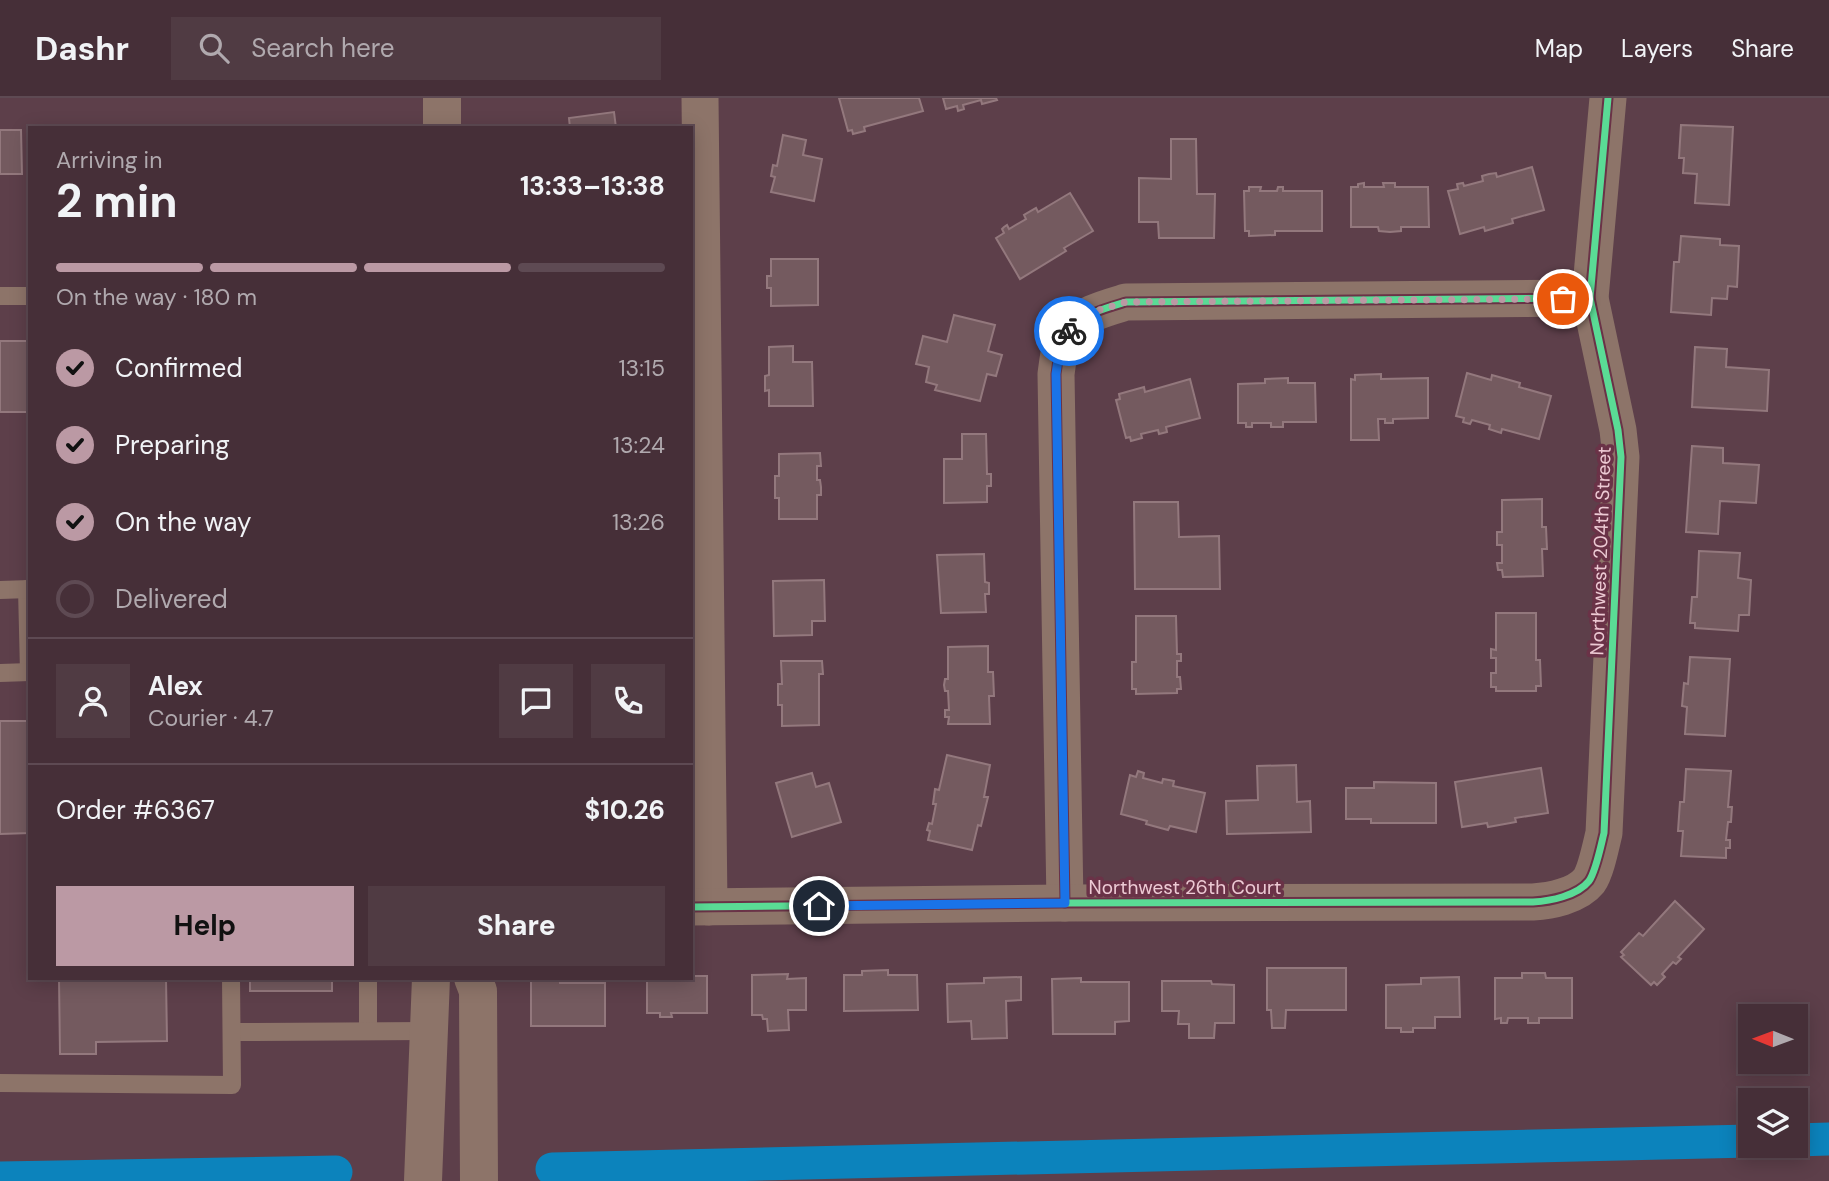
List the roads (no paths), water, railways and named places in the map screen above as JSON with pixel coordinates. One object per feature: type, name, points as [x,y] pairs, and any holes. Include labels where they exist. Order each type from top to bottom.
[{"type":"street","points":[[442,98],[442,126]]},
{"type":"street","points":[[700,98],[700,907]]},
{"type":"street","name":"Northwest 204th Street","points":[[1589,880],[1604,833],[1621,457],[1618,430],[1590,298],[1608,98]]},
{"type":"street","points":[[1065,903],[1056,374],[1059,353],[1067,332],[1096,311],[1126,302],[1590,298]]},
{"type":"street","name":"Northwest 26th Court","points":[[700,907],[1533,902],[1563,896],[1589,880]]},
{"type":"street","points":[[423,1181],[431,980]]},
{"type":"street","points":[[474,980],[478,990],[479,1181]]},
{"type":"lane","points":[[0,296],[28,296]]},
{"type":"lane","points":[[0,590],[28,589]]},
{"type":"lane","points":[[0,673],[28,672]]},
{"type":"lane","points":[[0,1083],[232,1085],[231,980]]},
{"type":"lane","points":[[368,980],[368,1031]]},
{"type":"lane","points":[[232,1032],[428,1031]]},
{"type":"waterway","points":[[1808,1140],[1829,1139]]},
{"type":"waterway","points":[[552,1169],[1738,1141]]},
{"type":"waterway","points":[[0,1178],[336,1172]]}]
